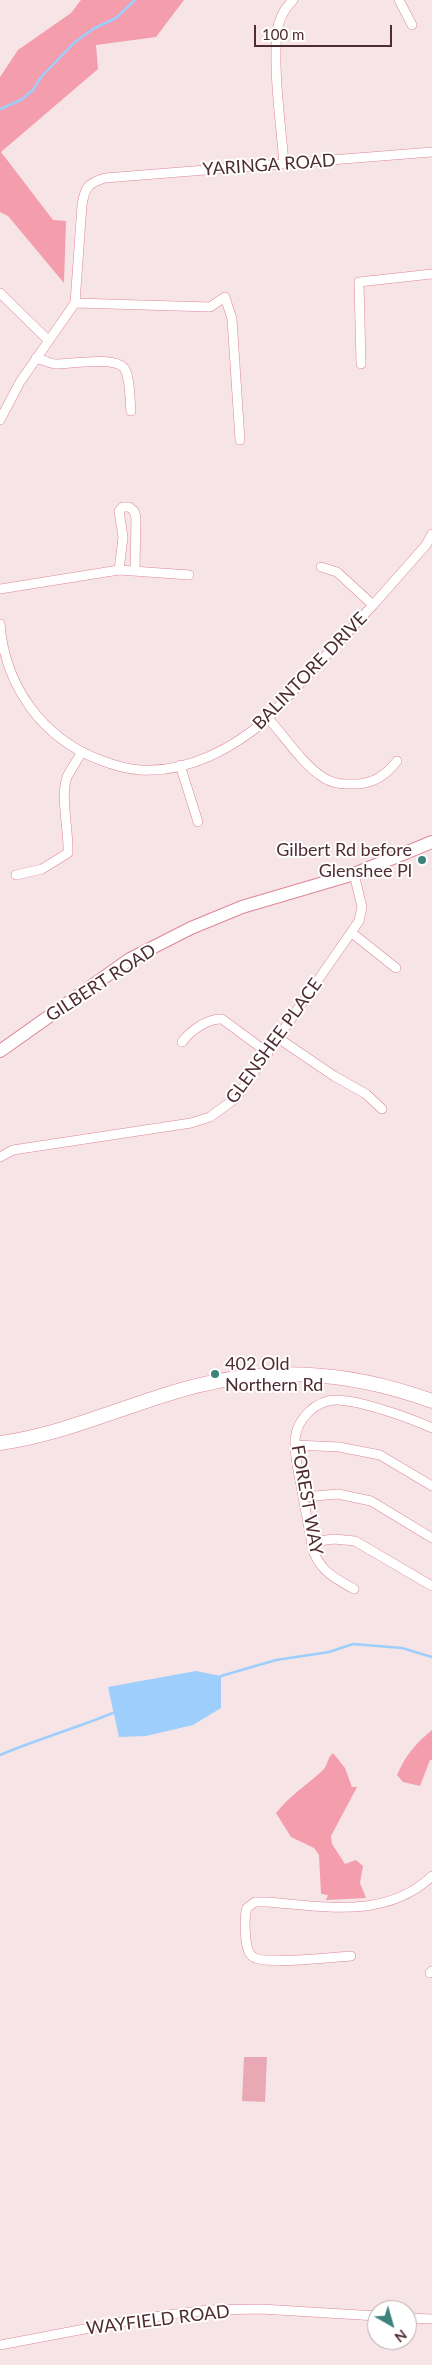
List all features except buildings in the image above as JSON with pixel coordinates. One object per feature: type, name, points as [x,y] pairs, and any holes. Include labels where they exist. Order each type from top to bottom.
[{"type":"main road","name":"GILBERT ROAD","points":[[0,1051],[130,959],[192,928],[242,907],[354,874],[432,842]]},
{"type":"main road","points":[[0,1443],[47,1434],[204,1383],[258,1375],[286,1373],[341,1377],[373,1382],[432,1401]]},
{"type":"street","points":[[284,164],[277,62],[277,33],[284,10],[293,0]]},
{"type":"street","points":[[399,0],[412,25]]},
{"type":"street","name":"YARINGA ROAD","points":[[75,303],[84,192],[93,182],[105,178],[432,152]]},
{"type":"street","points":[[361,364],[359,282],[432,274]]},
{"type":"street","points":[[0,293],[48,340]]},
{"type":"street","points":[[0,420],[16,389],[75,303],[210,307],[225,297],[232,319],[240,440]]},
{"type":"street","points":[[36,358],[53,364],[106,362],[117,364],[124,368],[128,377],[131,411]]},
{"type":"street","points":[[119,570],[123,537],[119,511],[123,507],[129,507],[134,510],[136,517],[134,570]]},
{"type":"street","name":"BALINTORE DRIVE","points":[[0,624],[1,639],[12,678],[29,708],[56,736],[82,753],[116,766],[140,770],[180,765],[222,751],[240,740],[268,718],[373,605],[426,544],[432,534]]},
{"type":"street","points":[[321,567],[337,572],[373,605]]},
{"type":"street","points":[[0,589],[119,570],[189,576]]},
{"type":"street","points":[[268,718],[312,768],[325,779],[341,784],[365,784],[384,776],[397,761]]},
{"type":"street","points":[[16,875],[42,870],[68,853],[65,792],[67,778],[82,753]]},
{"type":"street","points":[[180,765],[198,822]]},
{"type":"street","name":"GLENSHEE PLACE","points":[[0,1157],[14,1150],[201,1120],[220,1111],[236,1098],[359,921],[362,906],[354,874]]},
{"type":"street","points":[[352,932],[396,968]]},
{"type":"street","points":[[182,1042],[195,1029],[216,1019],[222,1019],[268,1053]]},
{"type":"street","points":[[278,1038],[334,1076],[366,1094],[382,1109]]},
{"type":"street","name":"FOREST WAY","points":[[354,1589],[335,1578],[319,1565],[312,1542],[303,1497],[296,1445],[299,1424],[308,1412],[322,1403],[336,1400],[361,1404],[432,1428]]},
{"type":"street","points":[[296,1445],[339,1447],[380,1455],[432,1486]]},
{"type":"street","points":[[303,1497],[338,1494],[371,1501],[432,1538]]},
{"type":"street","points":[[312,1542],[334,1539],[355,1542],[432,1586]]},
{"type":"street","points":[[351,1956],[276,1961],[261,1961],[252,1958],[248,1952],[245,1916],[247,1908],[255,1902],[338,1908],[392,1902],[411,1894],[432,1876]]},
{"type":"street","name":"WAYFIELD ROAD","points":[[0,2345],[137,2319],[208,2310],[261,2309],[367,2315]]},
{"type":"street","points":[[417,2318],[432,2319]]},
{"type":"shaded area","points":[[81,0],[184,0],[156,37],[96,45],[98,69],[1,152],[53,220],[66,221],[64,283],[8,216],[0,212],[0,77],[18,50],[71,13]]},
{"type":"shaded area","points":[[432,1730],[432,1760],[430,1760],[420,1786],[403,1782],[397,1775],[407,1756]]},
{"type":"shaded area","points":[[333,1753],[345,1768],[352,1787],[357,1787],[331,1836],[332,1844],[345,1864],[356,1860],[363,1866],[360,1883],[366,1898],[326,1900],[328,1895],[321,1894],[319,1855],[314,1848],[291,1837],[276,1813],[292,1796],[323,1770]]},
{"type":"shaded area","points":[[244,2057],[267,2057],[265,2102],[242,2101]]},
{"type":"water","points":[[196,1671],[221,1676],[221,1708],[193,1725],[146,1736],[119,1737],[108,1687]]},
{"type":"waterway","points":[[0,109],[21,100],[33,90],[41,77],[75,42],[93,29],[116,18],[135,0]]},
{"type":"waterway","points":[[221,1676],[276,1660],[329,1652],[353,1644],[402,1648],[432,1657]]},
{"type":"waterway","points":[[0,1755],[113,1713]]},
{"type":"place","name":"Gilbert Rd before Glenshee Pl","points":[[422,860]]},
{"type":"place","name":"402 Old Northern Rd","points":[[215,1374]]}]
